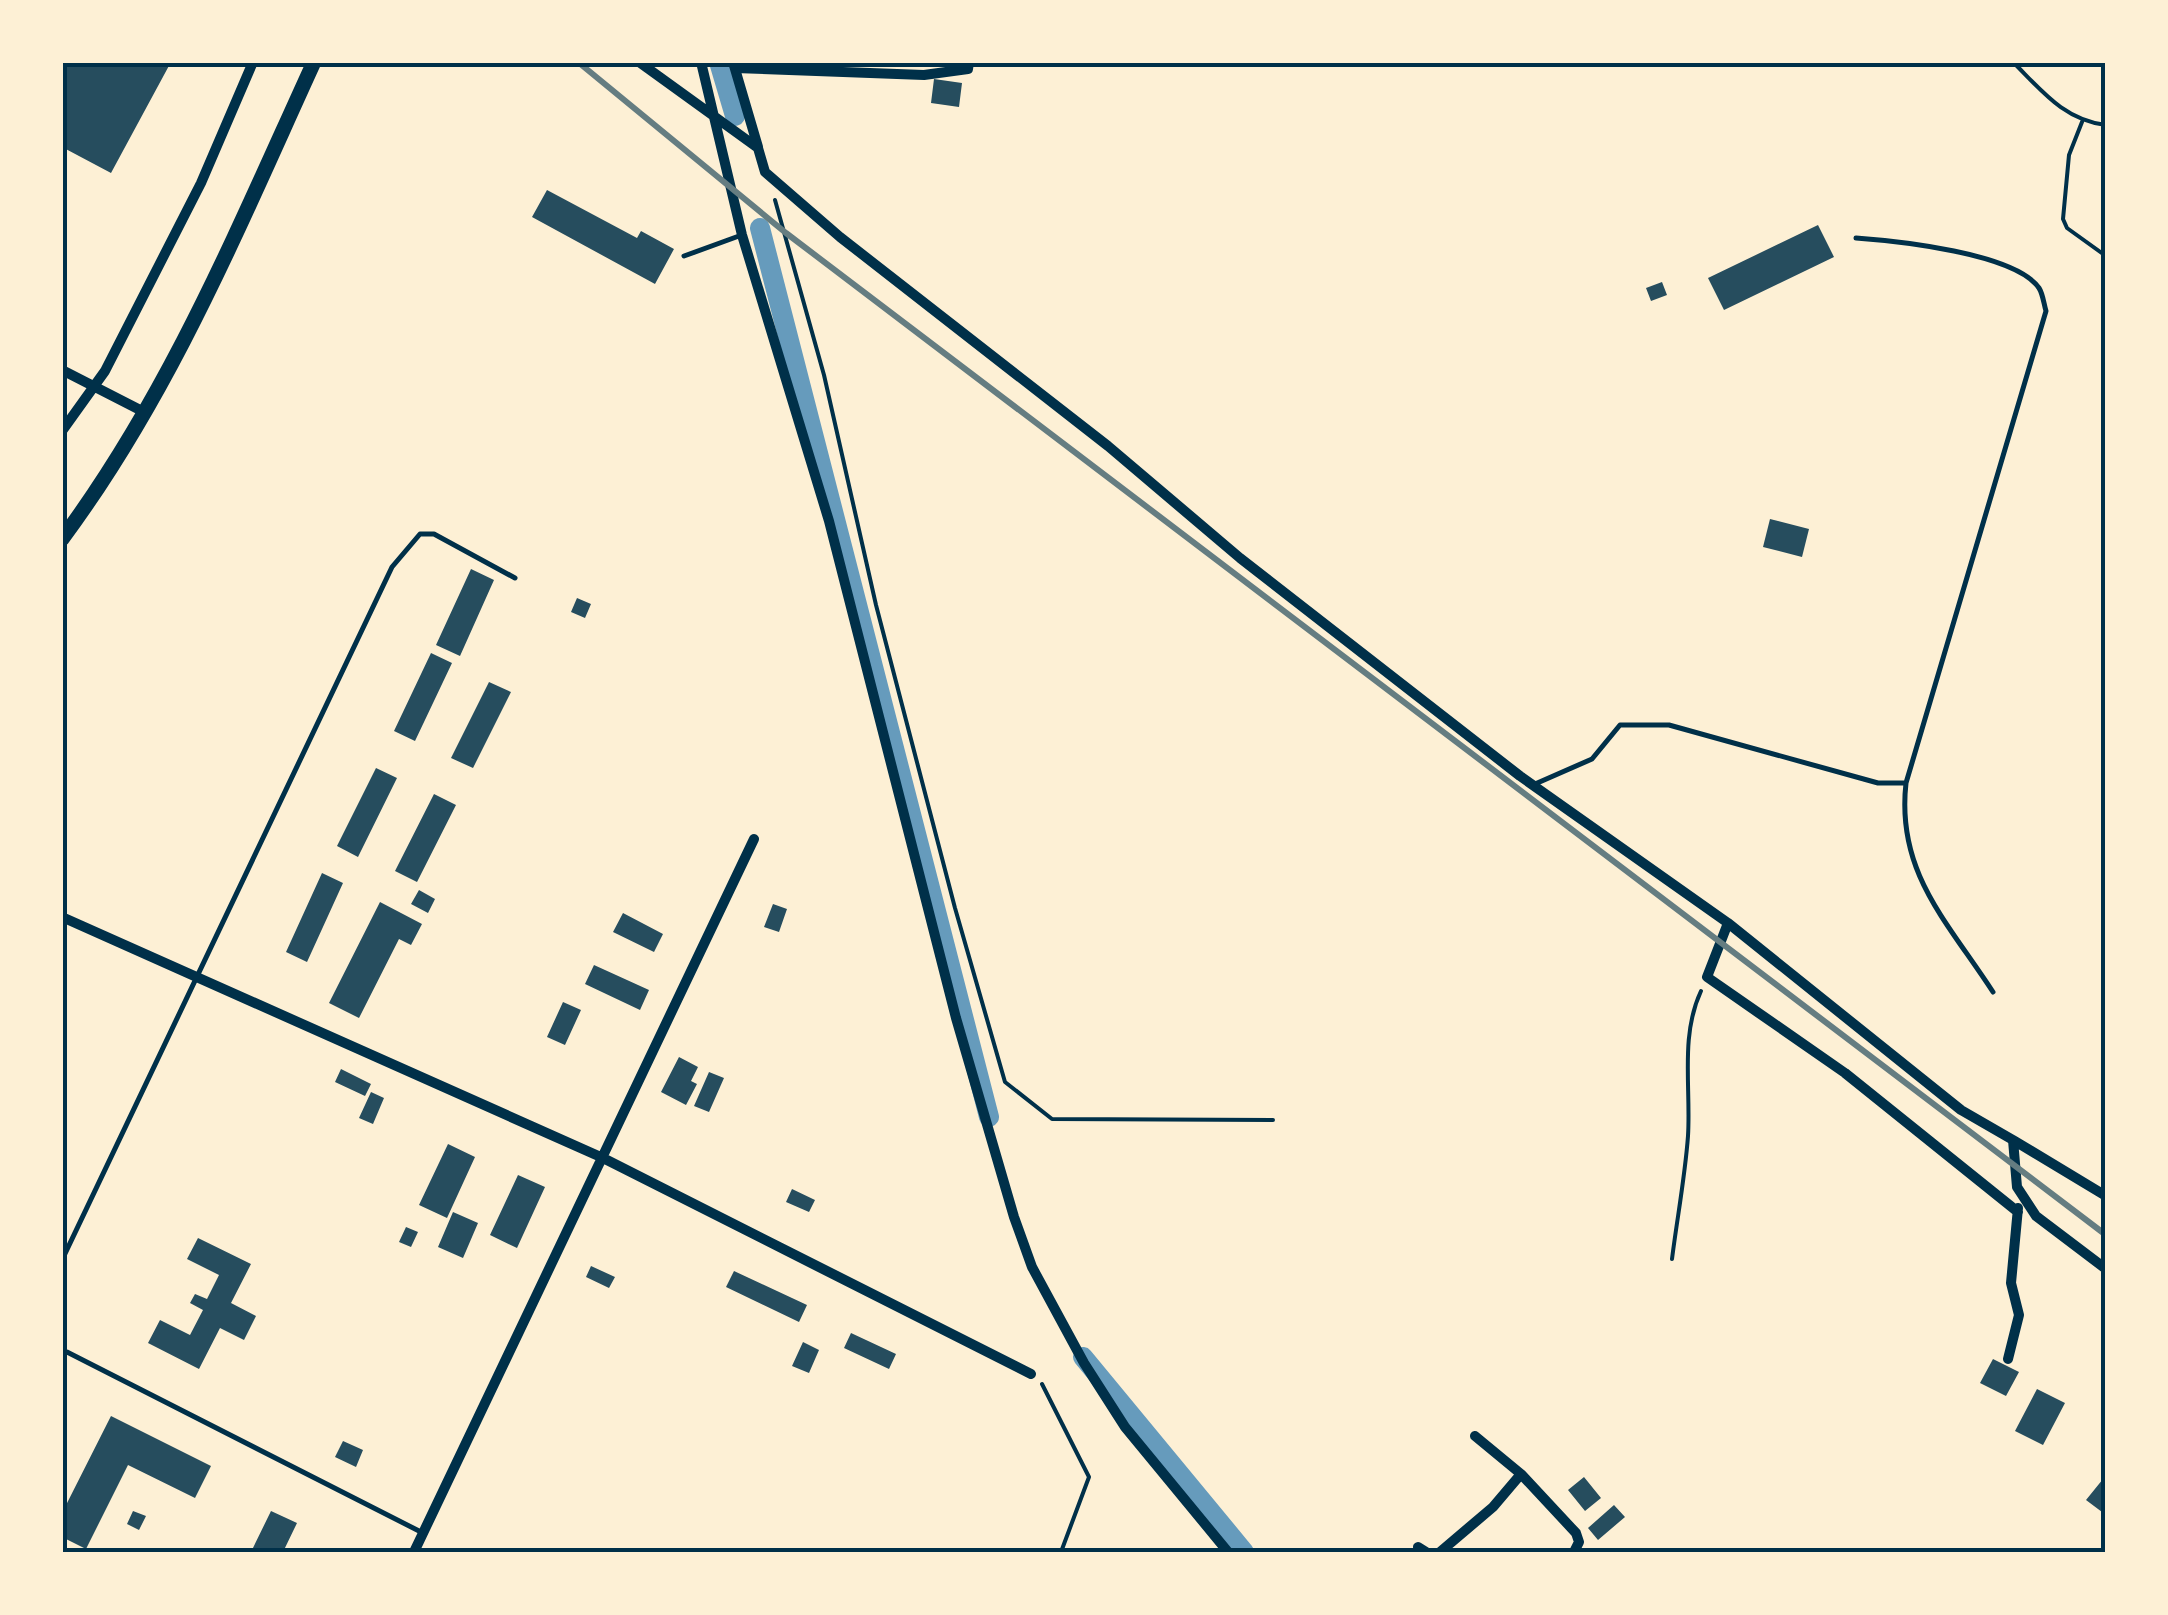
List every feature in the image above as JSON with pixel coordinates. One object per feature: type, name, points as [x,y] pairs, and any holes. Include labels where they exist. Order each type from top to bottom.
[{"type":"main road","points":[[62,539],[120,461],[147,413],[314,62]]},
{"type":"street","points":[[62,431],[94,386],[201,184],[252,62]]},
{"type":"street","points":[[639,62],[714,120],[758,148]]},
{"type":"street","points":[[701,62],[742,235],[781,350],[829,521],[995,1162],[1032,1267],[1065,1333],[1126,1427],[1228,1552]]},
{"type":"street","points":[[969,62],[968,69],[924,75],[734,65],[766,172],[840,238],[1108,446],[1240,558],[1532,784],[1728,923],[1961,1110],[2106,1196]]},
{"type":"street","points":[[62,370],[147,413]]},
{"type":"street","points":[[414,1552],[754,839]]},
{"type":"street","points":[[62,916],[603,1158],[1031,1374]]},
{"type":"street","points":[[1728,923],[1707,978],[1845,1073],[2018,1212]]},
{"type":"street","points":[[2008,1360],[2019,1316],[2010,1284],[2018,1212],[2012,1140]]},
{"type":"street","points":[[2018,1186],[2036,1216],[2106,1269]]},
{"type":"street","points":[[1475,1436],[1521,1474],[1576,1533],[1579,1542],[1574,1552]]},
{"type":"street","points":[[1440,1552],[1493,1506],[1521,1474]]},
{"type":"lane","points":[[684,256],[742,235]]},
{"type":"lane","points":[[1856,238],[1924,243],[2017,270],[2040,288],[2046,311],[1906,783],[1902,820],[1906,851],[1993,992]]},
{"type":"lane","points":[[62,1260],[392,568],[420,534],[434,534],[516,578]]},
{"type":"lane","points":[[1532,784],[1592,760],[1620,725],[1668,725],[1878,783],[1906,783]]},
{"type":"lane","points":[[67,1352],[423,1534]]},
{"type":"path","points":[[2013,62],[2059,108],[2082,122],[2106,125]]},
{"type":"path","points":[[2098,62],[2106,66]]},
{"type":"path","points":[[2082,122],[2069,155],[2064,219],[2068,228],[2106,256]]},
{"type":"path","points":[[766,172],[824,375],[876,605],[1005,1082],[1052,1119],[1274,1120]]},
{"type":"path","points":[[1672,1260],[1688,1136],[1688,1043],[1692,1011],[1707,978]]},
{"type":"path","points":[[1031,1374],[1052,1397],[1089,1478],[1061,1552]]},
{"type":"building","points":[[62,62],[171,62],[111,173],[62,147]]},
{"type":"building","points":[[934,79],[962,83],[959,107],[931,103]]},
{"type":"building","points":[[547,190],[637,238],[641,231],[674,249],[655,284],[532,217]]},
{"type":"building","points":[[1818,225],[1834,257],[1724,310],[1708,278]]},
{"type":"building","points":[[1662,282],[1667,295],[1651,301],[1646,288]]},
{"type":"building","points":[[1770,519],[1809,529],[1802,557],[1763,547]]},
{"type":"building","points":[[471,569],[494,580],[460,656],[436,645]]},
{"type":"building","points":[[577,598],[591,604],[585,618],[571,612]]},
{"type":"building","points":[[431,653],[452,663],[415,741],[394,731]]},
{"type":"building","points":[[489,682],[511,692],[473,768],[451,758]]},
{"type":"building","points":[[376,768],[397,778],[358,857],[337,846]]},
{"type":"building","points":[[434,794],[456,805],[417,882],[395,871]]},
{"type":"building","points":[[322,873],[343,883],[307,962],[286,952]]},
{"type":"building","points":[[419,890],[435,899],[428,913],[411,904]]},
{"type":"building","points":[[380,902],[422,924],[411,945],[399,939],[359,1018],[329,1003]]},
{"type":"building","points":[[773,904],[787,909],[779,932],[764,927]]},
{"type":"building","points":[[623,913],[663,934],[654,952],[613,932]]},
{"type":"building","points":[[594,965],[649,990],[640,1010],[585,984]]},
{"type":"building","points":[[563,1002],[581,1010],[565,1045],[547,1037]]},
{"type":"building","points":[[679,1057],[698,1067],[691,1081],[697,1084],[686,1105],[661,1092]]},
{"type":"building","points":[[341,1069],[371,1084],[365,1096],[335,1082]]},
{"type":"building","points":[[709,1072],[724,1078],[709,1112],[694,1106]]},
{"type":"building","points":[[371,1092],[384,1098],[373,1124],[359,1118]]},
{"type":"building","points":[[448,1144],[475,1157],[447,1218],[419,1205]]},
{"type":"building","points":[[518,1175],[545,1187],[517,1248],[490,1235]]},
{"type":"building","points":[[792,1189],[815,1200],[809,1212],[786,1202]]},
{"type":"building","points":[[453,1212],[478,1223],[463,1258],[438,1247]]},
{"type":"building","points":[[406,1227],[418,1232],[411,1247],[399,1242]]},
{"type":"building","points":[[198,1238],[251,1264],[231,1303],[256,1316],[244,1340],[220,1328],[199,1369],[148,1343],[160,1320],[190,1335],[203,1310],[190,1303],[195,1294],[207,1299],[219,1275],[187,1259]]},
{"type":"building","points":[[591,1266],[615,1277],[609,1288],[586,1277]]},
{"type":"building","points":[[734,1271],[807,1305],[799,1322],[726,1287]]},
{"type":"building","points":[[851,1333],[896,1354],[889,1369],[844,1348]]},
{"type":"building","points":[[803,1342],[819,1350],[809,1373],[792,1366]]},
{"type":"building","points":[[1993,1359],[2019,1372],[2006,1396],[1980,1383]]},
{"type":"building","points":[[2037,1389],[2065,1403],[2043,1445],[2015,1431]]},
{"type":"building","points":[[111,1416],[211,1466],[195,1498],[128,1465],[86,1549],[62,1537],[62,1513]]},
{"type":"building","points":[[343,1441],[363,1450],[356,1467],[335,1457]]},
{"type":"building","points":[[1584,1477],[1601,1498],[1585,1511],[1568,1490]]},
{"type":"building","points":[[2103,1479],[2106,1481],[2106,1515],[2086,1500]]},
{"type":"building","points":[[1614,1505],[1625,1517],[1598,1540],[1588,1528]]},
{"type":"building","points":[[133,1511],[146,1516],[139,1530],[127,1524]]},
{"type":"building","points":[[271,1511],[297,1523],[283,1552],[251,1552]]},
{"type":"waterway","points":[[719,62],[735,116]]},
{"type":"waterway","points":[[760,228],[989,1117]]},
{"type":"waterway","points":[[1083,1357],[1244,1552]]},
{"type":"railway","points":[[578,62],[786,233],[2106,1235]]}]
